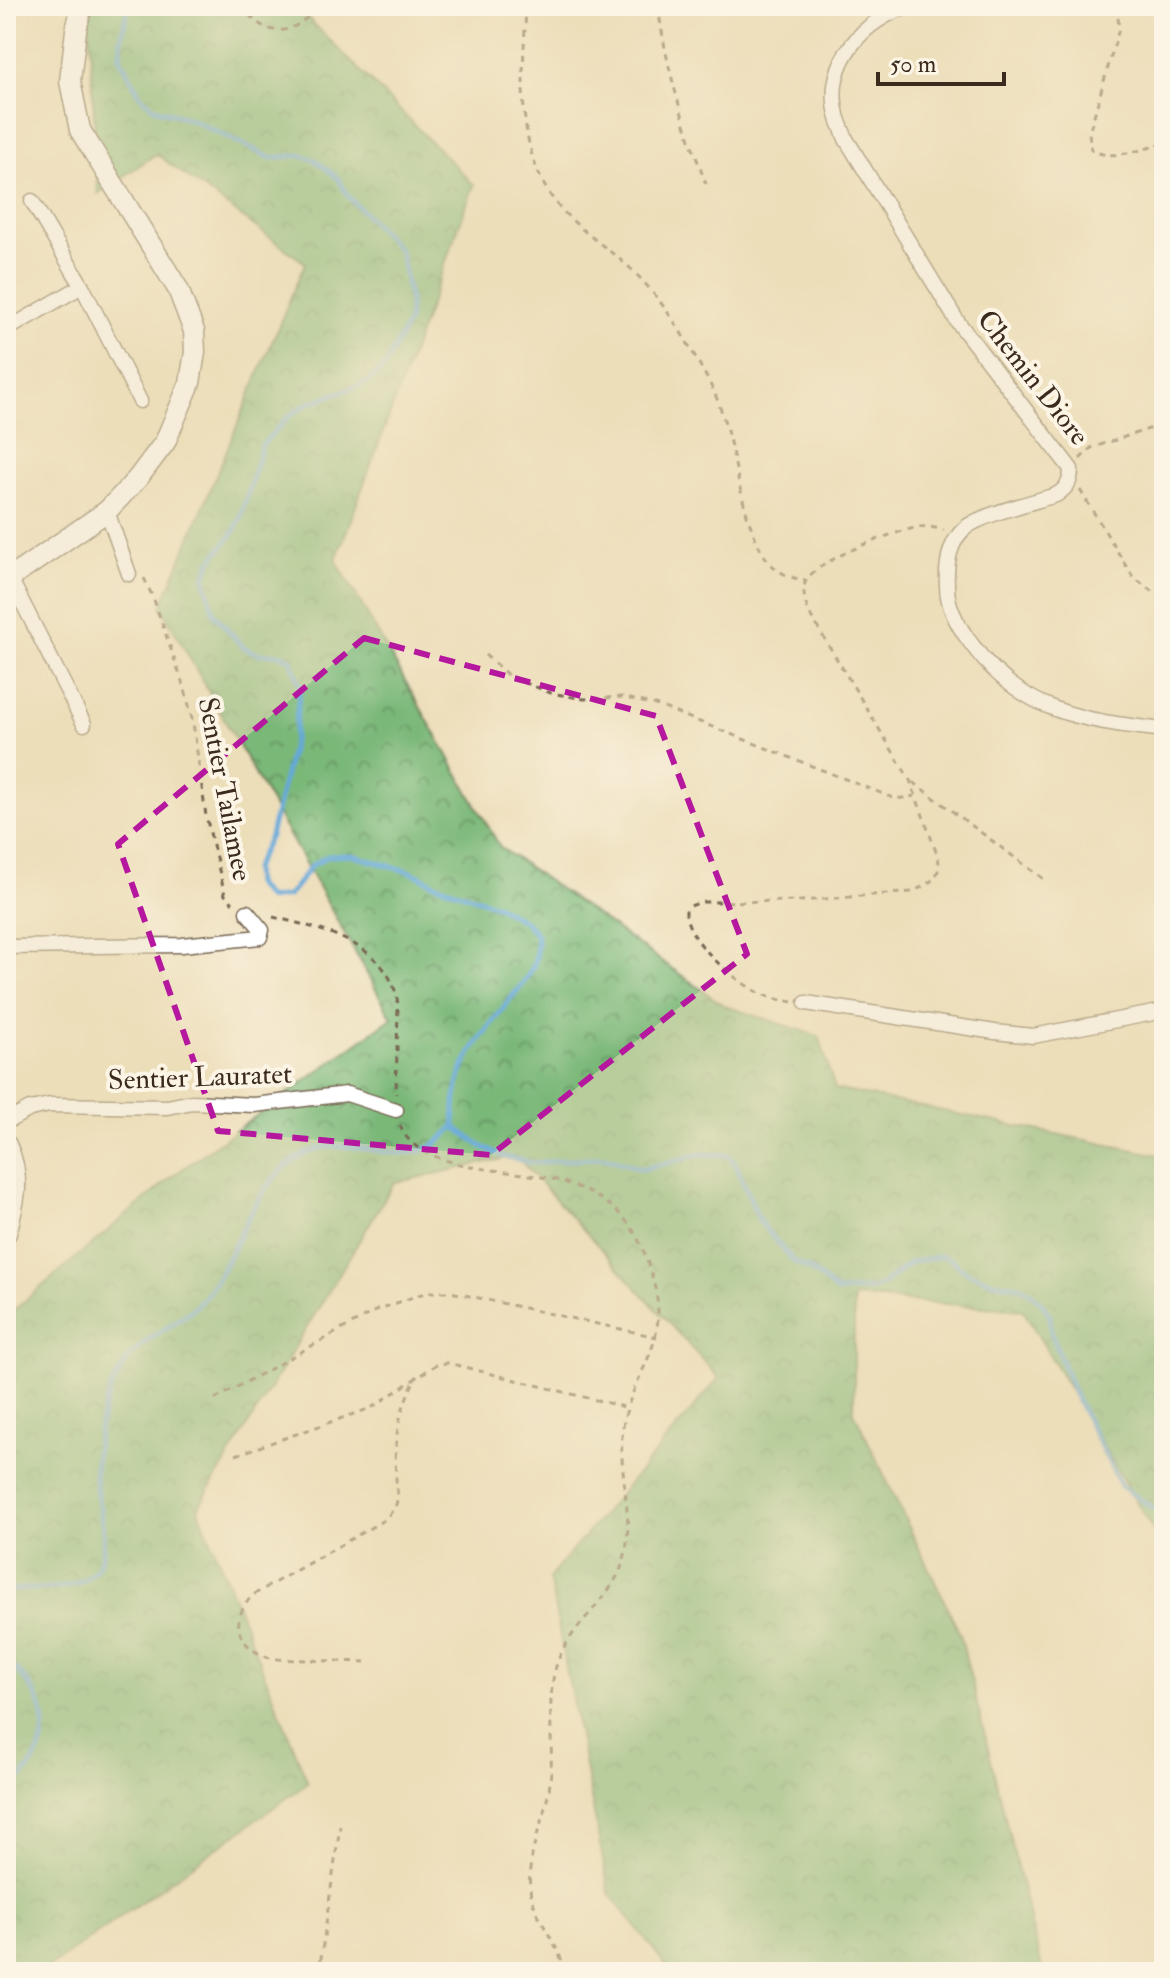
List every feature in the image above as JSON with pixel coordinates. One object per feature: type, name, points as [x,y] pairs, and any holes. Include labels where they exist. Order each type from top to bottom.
[{"type":"street","points":[[82,6],[70,81],[80,130],[178,289],[194,331],[195,352],[190,383],[165,442],[138,478],[107,511],[8,580],[84,724]]},
{"type":"street","name":"Chemin Diore","points":[[911,6],[886,15],[870,26],[846,52],[835,85],[836,114],[846,139],[957,321],[1071,474],[1065,489],[1056,495],[974,522],[960,534]]},
{"type":"street","points":[[32,201],[82,286],[140,401]]},
{"type":"street","points":[[6,330],[82,286]]},
{"type":"street","points":[[107,511],[135,574]]},
{"type":"street","points":[[960,534],[950,552],[946,572],[952,612],[979,655],[1004,680],[1029,698],[1058,712],[1099,723],[1164,730]]},
{"type":"street","points":[[6,947],[182,945],[260,937],[262,930],[247,912]]},
{"type":"street","points":[[806,1003],[1033,1036],[1164,1011]]},
{"type":"street","name":"Sentier Lauratet","points":[[6,1122],[30,1109],[50,1105],[167,1107],[192,1102],[254,1105],[347,1094],[396,1110]]},
{"type":"street","points":[[6,1145],[15,1163],[15,1198],[6,1233]]},
{"type":"path","points":[[242,6],[273,31],[284,32],[300,26],[318,6]]},
{"type":"path","points":[[526,6],[523,82],[531,154],[539,176],[571,220],[654,293],[712,387],[722,414],[740,496],[759,548],[779,572],[806,581]]},
{"type":"path","points":[[658,6],[678,108],[706,184]]},
{"type":"path","points":[[1117,6],[1119,29],[1089,133],[1091,149],[1108,155],[1164,144]]},
{"type":"path","points":[[1164,424],[1091,448],[1071,474],[1133,577],[1164,600]]},
{"type":"path","points":[[806,1003],[761,994],[742,983],[694,937],[686,911],[695,903],[702,902],[800,901],[911,892],[925,886],[938,874],[940,866],[910,780],[809,613],[804,597],[806,581],[814,572],[874,539],[924,526],[960,534]]},
{"type":"path","name":"Sentier Tailamee","points":[[135,574],[154,600],[186,693],[206,816],[225,895],[247,912],[327,930],[355,944],[382,968],[396,992],[398,1005],[396,1110]]},
{"type":"path","points":[[485,655],[509,676],[539,690],[574,698],[622,697],[659,706],[896,799],[916,796]]},
{"type":"path","points":[[910,780],[1045,880]]},
{"type":"path","points":[[396,1110],[402,1131],[411,1143],[437,1158],[563,1182],[604,1201],[621,1215],[635,1233],[653,1279],[660,1308],[657,1337],[628,1408],[622,1434],[626,1551],[612,1583],[570,1636],[555,1671],[552,1690],[550,1783],[530,1870],[530,1891],[537,1913],[567,1970]]},
{"type":"path","points":[[215,1399],[349,1324],[403,1299],[427,1292],[451,1292],[657,1337]]},
{"type":"path","points":[[236,1455],[371,1408],[437,1364],[448,1363],[628,1408]]},
{"type":"path","points":[[366,1662],[262,1656],[252,1651],[242,1639],[238,1622],[242,1606],[253,1595],[373,1527],[395,1508],[398,1497],[397,1426],[406,1396],[417,1376]]},
{"type":"path","points":[[319,1972],[340,1826]]},
{"type":"highlighted area","points":[[364,638],[656,716],[747,954],[491,1155],[218,1131],[118,844]]},
{"type":"green space","points":[[88,6],[296,6],[474,185],[336,560],[500,847],[725,1006],[819,1036],[835,1089],[1164,1156],[1164,1549],[1023,1310],[854,1297],[854,1412],[960,1634],[1043,1972],[671,1972],[609,1892],[549,1578],[719,1378],[516,1156],[394,1183],[198,1508],[308,1783],[43,1972],[6,1972],[6,1335],[15,1309],[174,1175],[392,1018],[161,607],[305,263],[156,154],[98,194]]},
{"type":"waterway","points":[[128,6],[120,58],[140,95],[154,108],[192,120],[271,158],[301,155],[315,160],[339,179],[347,195],[400,251],[410,302],[408,322],[384,368],[366,383],[307,404],[288,417],[262,445],[240,519],[234,532],[210,562],[205,578],[214,614],[243,647],[258,654],[278,654],[291,659],[300,686],[294,738],[270,836],[254,869],[255,884],[268,899],[288,896],[312,865],[328,856],[351,855],[411,872],[435,884],[496,905],[524,921],[537,935],[535,961],[523,983],[468,1059],[457,1089],[455,1127],[481,1146],[502,1156],[532,1163],[604,1157],[643,1169],[701,1154],[728,1155],[735,1163],[760,1222],[794,1262],[809,1269],[837,1292],[871,1289],[882,1285],[911,1262],[942,1256],[966,1272],[994,1282],[1019,1286],[1041,1302],[1050,1316],[1051,1332],[1074,1394],[1121,1486],[1164,1516]]},
{"type":"waterway","points":[[6,1593],[69,1586],[85,1579],[96,1569],[103,1543],[95,1483],[96,1456],[103,1413],[112,1386],[127,1361],[145,1342],[188,1313],[206,1295],[264,1191],[278,1174],[296,1159],[332,1146],[405,1153],[419,1151],[435,1144],[455,1127]]},
{"type":"waterway","points":[[6,1661],[35,1693],[42,1710],[44,1727],[34,1760],[6,1792]]}]
